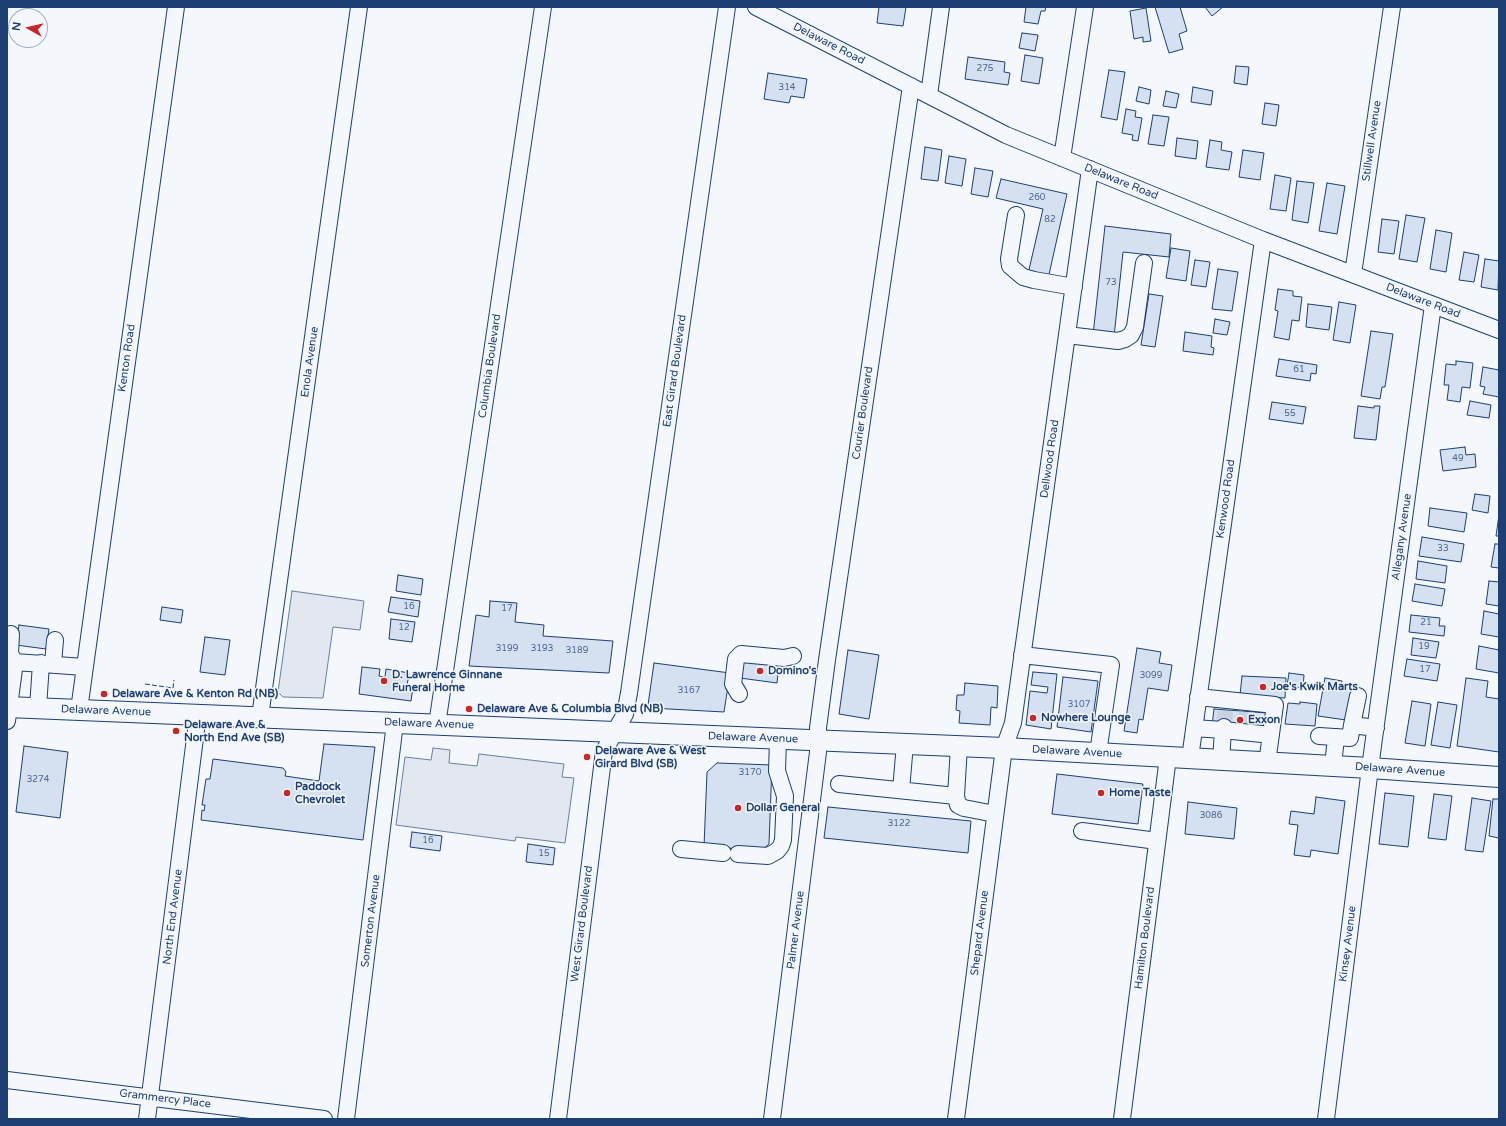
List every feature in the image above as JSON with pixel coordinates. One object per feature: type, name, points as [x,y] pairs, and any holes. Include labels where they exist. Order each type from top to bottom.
[{"type":"main road","name":"Delaware Avenue","points":[[8,712],[38,708],[959,746],[1370,768],[1499,777]]},
{"type":"street","name":"Kenton Road","points":[[78,710],[176,7]]},
{"type":"street","name":"Enola Avenue","points":[[260,717],[359,7]]},
{"type":"street","name":"Columbia Boulevard","points":[[437,725],[543,7]]},
{"type":"street","name":"East Girard Boulevard","points":[[614,732],[625,714],[728,7]]},
{"type":"street","name":"Delaware Road","points":[[756,7],[1006,135],[1263,240],[1499,330]]},
{"type":"street","points":[[929,95],[942,7]]},
{"type":"street","points":[[1062,158],[1085,7]]},
{"type":"street","name":"Stillwell Avenue","points":[[1353,274],[1392,7]]},
{"type":"street","name":"Courier Boulevard","points":[[818,741],[827,660],[911,86]]},
{"type":"street","name":"Dellwood Road","points":[[1004,748],[1012,723],[1090,169]]},
{"type":"street","points":[[1016,215],[1009,259],[1010,266],[1023,277],[1074,287]]},
{"type":"street","name":"Kenwood Road","points":[[1190,758],[1263,240]]},
{"type":"street","points":[[1067,336],[1118,341],[1125,340],[1131,335],[1134,327],[1144,263]]},
{"type":"street","name":"Allegany Avenue","points":[[1370,768],[1433,305]]},
{"type":"street","points":[[8,712],[15,662],[10,654],[11,634]]},
{"type":"street","points":[[38,708],[47,664],[55,640]]},
{"type":"street","points":[[739,694],[733,684],[736,659],[741,654],[784,658],[793,656]]},
{"type":"street","points":[[1022,655],[1111,665],[1098,753]]},
{"type":"street","points":[[15,662],[84,667]]},
{"type":"street","points":[[1319,736],[1350,738],[1358,696]]},
{"type":"street","points":[[1198,697],[1221,705],[1248,707],[1275,705],[1267,763]]},
{"type":"street","name":"North End Avenue","points":[[147,1119],[198,714]]},
{"type":"street","name":"Somerton Avenue","points":[[346,1119],[395,723]]},
{"type":"street","points":[[1352,725],[1376,728]]},
{"type":"street","points":[[1194,728],[1246,730],[1271,734]]},
{"type":"street","points":[[1219,728],[1221,760]]},
{"type":"street","name":"West Girard Boulevard","points":[[558,1119],[604,751],[614,732]]},
{"type":"street","points":[[1333,766],[1336,737]]},
{"type":"street","points":[[681,849],[768,856],[777,851],[781,846],[785,796],[777,771],[778,739]]},
{"type":"street","name":"Palmer Avenue","points":[[772,1119],[818,752],[818,741]]},
{"type":"street","points":[[901,790],[905,744]]},
{"type":"street","points":[[959,746],[956,796],[958,805],[964,808],[995,814]]},
{"type":"street","name":"Shepard Avenue","points":[[956,1119],[1004,748]]},
{"type":"street","name":"Hamilton Boulevard","points":[[1122,1119],[1168,757]]},
{"type":"street","name":"Kinsey Avenue","points":[[1326,1119],[1370,768]]},
{"type":"street","points":[[839,784],[956,796]]},
{"type":"street","points":[[1082,831],[1157,841]]},
{"type":"street","name":"Grammercy Place","points":[[7,1080],[324,1119]]},
{"type":"shaded area","points":[[292,591],[364,601],[360,630],[333,627],[323,698],[283,697],[278,692]]},
{"type":"shaded area","points":[[433,748],[450,750],[449,763],[477,766],[479,754],[564,764],[562,777],[574,778],[565,843],[516,837],[515,841],[396,825],[405,757],[431,760]]},
{"type":"building","points":[[879,7],[906,7],[903,26],[877,23]]},
{"type":"building","points":[[1026,7],[1046,7],[1045,11],[1041,11],[1038,24],[1024,22]]},
{"type":"building","points":[[1155,7],[1180,7],[1187,31],[1179,34],[1183,49],[1169,53]]},
{"type":"building","points":[[1205,7],[1223,7],[1212,16]]},
{"type":"building","points":[[1146,8],[1151,41],[1143,42],[1143,37],[1134,39],[1130,11]]},
{"type":"building","points":[[1022,33],[1038,35],[1035,51],[1019,48]]},
{"type":"building","points":[[1025,55],[1043,58],[1039,84],[1021,81]]},
{"type":"building","points":[[968,57],[1005,62],[1004,72],[1010,73],[1008,85],[965,79]]},
{"type":"building","points":[[1236,66],[1249,67],[1247,85],[1234,83]]},
{"type":"building","points":[[1109,70],[1125,72],[1117,120],[1101,117]]},
{"type":"building","points":[[768,73],[807,79],[804,98],[791,96],[789,103],[764,99]]},
{"type":"building","points":[[1139,87],[1151,90],[1149,104],[1136,101]]},
{"type":"building","points":[[1193,87],[1213,91],[1211,105],[1191,102]]},
{"type":"building","points":[[1166,91],[1179,94],[1176,108],[1163,106]]},
{"type":"building","points":[[1265,103],[1279,105],[1276,126],[1262,124]]},
{"type":"building","points":[[1126,109],[1136,111],[1135,117],[1142,118],[1138,141],[1132,140],[1133,135],[1122,133]]},
{"type":"building","points":[[1153,115],[1169,117],[1164,146],[1148,144]]},
{"type":"building","points":[[1177,138],[1198,141],[1196,159],[1175,156]]},
{"type":"building","points":[[1210,140],[1222,142],[1221,150],[1232,152],[1229,170],[1206,167]]},
{"type":"building","points":[[925,147],[942,150],[938,181],[921,179]]},
{"type":"building","points":[[1243,150],[1264,153],[1260,180],[1239,177]]},
{"type":"building","points":[[949,156],[966,159],[962,186],[945,183]]},
{"type":"building","points":[[975,168],[993,171],[988,197],[971,194]]},
{"type":"building","points":[[1275,175],[1291,178],[1286,211],[1270,209]]},
{"type":"building","points":[[1001,179],[1067,194],[1048,279],[1028,274],[1043,209],[996,198]]},
{"type":"building","points":[[1297,181],[1314,183],[1308,223],[1292,220]]},
{"type":"building","points":[[1327,183],[1345,186],[1337,234],[1319,231]]},
{"type":"building","points":[[1406,215],[1425,218],[1417,262],[1399,259]]},
{"type":"building","points":[[1382,219],[1399,221],[1394,254],[1378,252]]},
{"type":"building","points":[[1105,226],[1171,234],[1169,257],[1123,252],[1114,337],[1093,335]]},
{"type":"building","points":[[1436,230],[1452,233],[1446,272],[1430,269]]},
{"type":"building","points":[[1171,248],[1190,251],[1186,281],[1166,278]]},
{"type":"building","points":[[1464,252],[1479,255],[1474,282],[1459,280]]},
{"type":"building","points":[[1485,259],[1499,261],[1498,290],[1481,287]]},
{"type":"building","points":[[1195,260],[1210,262],[1206,287],[1191,285]]},
{"type":"building","points":[[1218,269],[1238,272],[1232,311],[1212,309]]},
{"type":"building","points":[[1278,289],[1293,291],[1293,296],[1302,297],[1299,321],[1292,320],[1289,340],[1274,337],[1278,311],[1275,310]]},
{"type":"building","points":[[1149,294],[1163,296],[1155,347],[1141,345]]},
{"type":"building","points":[[1339,302],[1356,305],[1350,343],[1333,340]]},
{"type":"building","points":[[1308,304],[1332,307],[1329,330],[1306,327]]},
{"type":"building","points":[[1215,319],[1230,322],[1227,335],[1213,333]]},
{"type":"building","points":[[1371,331],[1393,334],[1385,387],[1382,387],[1380,399],[1361,396]]},
{"type":"building","points":[[1185,332],[1212,336],[1211,347],[1214,348],[1213,355],[1183,351]]},
{"type":"building","points":[[1279,359],[1317,365],[1316,374],[1311,373],[1310,381],[1276,376]]},
{"type":"building","points":[[1456,361],[1473,363],[1470,388],[1462,387],[1460,402],[1447,400],[1449,385],[1444,385],[1446,364],[1456,365]]},
{"type":"building","points":[[1483,367],[1499,370],[1499,397],[1483,394],[1485,387],[1480,386]]},
{"type":"building","points":[[1470,401],[1491,405],[1489,418],[1467,415]]},
{"type":"building","points":[[1272,402],[1306,407],[1303,424],[1269,419]]},
{"type":"building","points":[[1358,406],[1374,408],[1374,406],[1380,406],[1376,440],[1354,438]]},
{"type":"building","points":[[1465,447],[1466,455],[1475,454],[1476,467],[1443,471],[1440,450]]},
{"type":"building","points":[[1475,494],[1490,496],[1488,513],[1472,510]]},
{"type":"building","points":[[1430,508],[1467,513],[1464,532],[1428,526]]},
{"type":"building","points":[[1499,515],[1499,536],[1496,536]]},
{"type":"building","points":[[1422,537],[1464,544],[1461,562],[1419,556]]},
{"type":"building","points":[[1495,544],[1499,544],[1499,568],[1491,567]]},
{"type":"building","points":[[1418,561],[1447,566],[1445,583],[1416,579]]},
{"type":"building","points":[[398,575],[423,579],[421,595],[396,591]]},
{"type":"building","points":[[1489,581],[1499,582],[1499,606],[1486,604]]},
{"type":"building","points":[[1415,584],[1445,589],[1442,606],[1412,601]]},
{"type":"building","points":[[391,597],[420,601],[418,617],[388,612]]},
{"type":"building","points":[[490,601],[517,603],[515,622],[544,625],[543,636],[613,641],[609,673],[469,666],[476,615],[489,617]]},
{"type":"building","points":[[162,607],[183,610],[181,623],[160,620]]},
{"type":"building","points":[[1484,611],[1499,614],[1499,637],[1481,634]]},
{"type":"building","points":[[1411,615],[1440,618],[1439,626],[1445,626],[1444,636],[1409,632]]},
{"type":"building","points":[[391,619],[415,622],[412,642],[389,639]]},
{"type":"building","points":[[19,625],[49,629],[46,649],[16,645]]},
{"type":"building","points":[[205,637],[230,640],[225,675],[200,672]]},
{"type":"building","points":[[1413,638],[1439,642],[1436,658],[1411,655]]},
{"type":"building","points":[[1479,646],[1499,650],[1499,673],[1476,669]]},
{"type":"building","points":[[1137,648],[1161,652],[1159,663],[1172,665],[1168,691],[1148,688],[1143,720],[1139,719],[1137,733],[1124,731]]},
{"type":"building","points":[[848,650],[879,655],[869,719],[839,714]]},
{"type":"building","name":"Domino's","points":[[742,659],[779,664],[777,683],[740,678]]},
{"type":"building","points":[[1407,659],[1440,664],[1437,681],[1404,676]]},
{"type":"building","points":[[654,663],[730,673],[724,712],[651,708],[648,705]]},
{"type":"building","name":"D. Lawrence Ginnane Funeral Home","points":[[362,667],[380,669],[379,676],[385,677],[386,669],[409,673],[407,686],[413,687],[411,701],[359,694]]},
{"type":"building","points":[[1033,672],[1057,674],[1051,729],[1026,725],[1030,691],[1047,693],[1048,687],[1031,685]]},
{"type":"building","points":[[1289,673],[1304,675],[1303,688],[1287,686]]},
{"type":"building","points":[[1242,676],[1286,678],[1285,698],[1240,695]]},
{"type":"building","points":[[1063,677],[1098,681],[1091,732],[1057,727]]},
{"type":"building","points":[[1325,678],[1342,681],[1341,685],[1352,686],[1346,720],[1318,716]]},
{"type":"building","points":[[1466,678],[1488,681],[1486,697],[1499,699],[1499,752],[1457,746]]},
{"type":"building","points":[[965,683],[998,686],[997,708],[991,707],[990,725],[959,723],[960,711],[956,710],[957,695],[964,695]]},
{"type":"building","points":[[1412,701],[1431,704],[1425,746],[1405,743]]},
{"type":"building","points":[[1300,702],[1317,704],[1315,726],[1285,724],[1288,703],[1300,704]]},
{"type":"building","points":[[1438,702],[1457,705],[1450,748],[1431,745]]},
{"type":"building","points":[[1214,709],[1268,713],[1267,729],[1212,726]]},
{"type":"building","name":"Paddock Chevrolet","points":[[324,744],[375,747],[363,840],[201,820],[202,810],[204,811],[205,805],[202,805],[206,779],[210,779],[213,759],[283,768],[286,772],[285,776],[319,781]]},
{"type":"building","points":[[24,746],[68,752],[60,818],[16,812]]},
{"type":"building","name":"Dollar General","points":[[717,763],[772,765],[769,844],[762,850],[704,847],[707,772]]},
{"type":"building","points":[[1057,774],[1143,784],[1138,824],[1052,814]]},
{"type":"building","points":[[1385,793],[1414,796],[1408,847],[1379,844]]},
{"type":"building","points":[[1434,794],[1452,796],[1446,840],[1428,838]]},
{"type":"building","points":[[1316,797],[1345,801],[1338,854],[1311,850],[1310,857],[1294,855],[1298,825],[1289,824],[1291,811],[1314,814]]},
{"type":"building","points":[[1472,798],[1491,801],[1483,852],[1465,850]]},
{"type":"building","points":[[1493,799],[1499,799],[1499,838],[1489,836]]},
{"type":"building","points":[[1188,802],[1237,808],[1234,839],[1185,834]]},
{"type":"building","points":[[828,807],[971,821],[968,853],[824,838]]},
{"type":"building","points":[[412,832],[442,836],[440,851],[410,847]]},
{"type":"building","points":[[528,844],[555,848],[553,865],[526,862]]},
{"type":"tunnel","points":[[1224,727],[1225,710]]},
{"type":"tunnel","points":[[1246,728],[1247,712]]},
{"type":"fence","points":[[145,684],[173,688],[174,680]]},
{"type":"place","name":"Domino's","points":[[760,671]]},
{"type":"place","name":"D. Lawrence Ginnane Funeral Home","points":[[384,681]]},
{"type":"place","name":"Joe's Kwik Marts","points":[[1263,687]]},
{"type":"place","name":"Delaware Ave & Kenton Rd (NB)","points":[[104,694]]},
{"type":"place","name":"Delaware Ave & Columbia Blvd (NB)","points":[[469,709]]},
{"type":"place","name":"Nowhere Lounge","points":[[1033,718]]},
{"type":"place","name":"Exxon","points":[[1240,720]]},
{"type":"place","name":"Delaware Ave & North End Ave (SB)","points":[[176,731]]},
{"type":"place","name":"Delaware Ave & West Girard Blvd (SB)","points":[[587,757]]},
{"type":"place","name":"Paddock Chevrolet","points":[[287,793]]},
{"type":"place","name":"Home Taste","points":[[1101,793]]},
{"type":"place","name":"Dollar General","points":[[738,808]]}]
